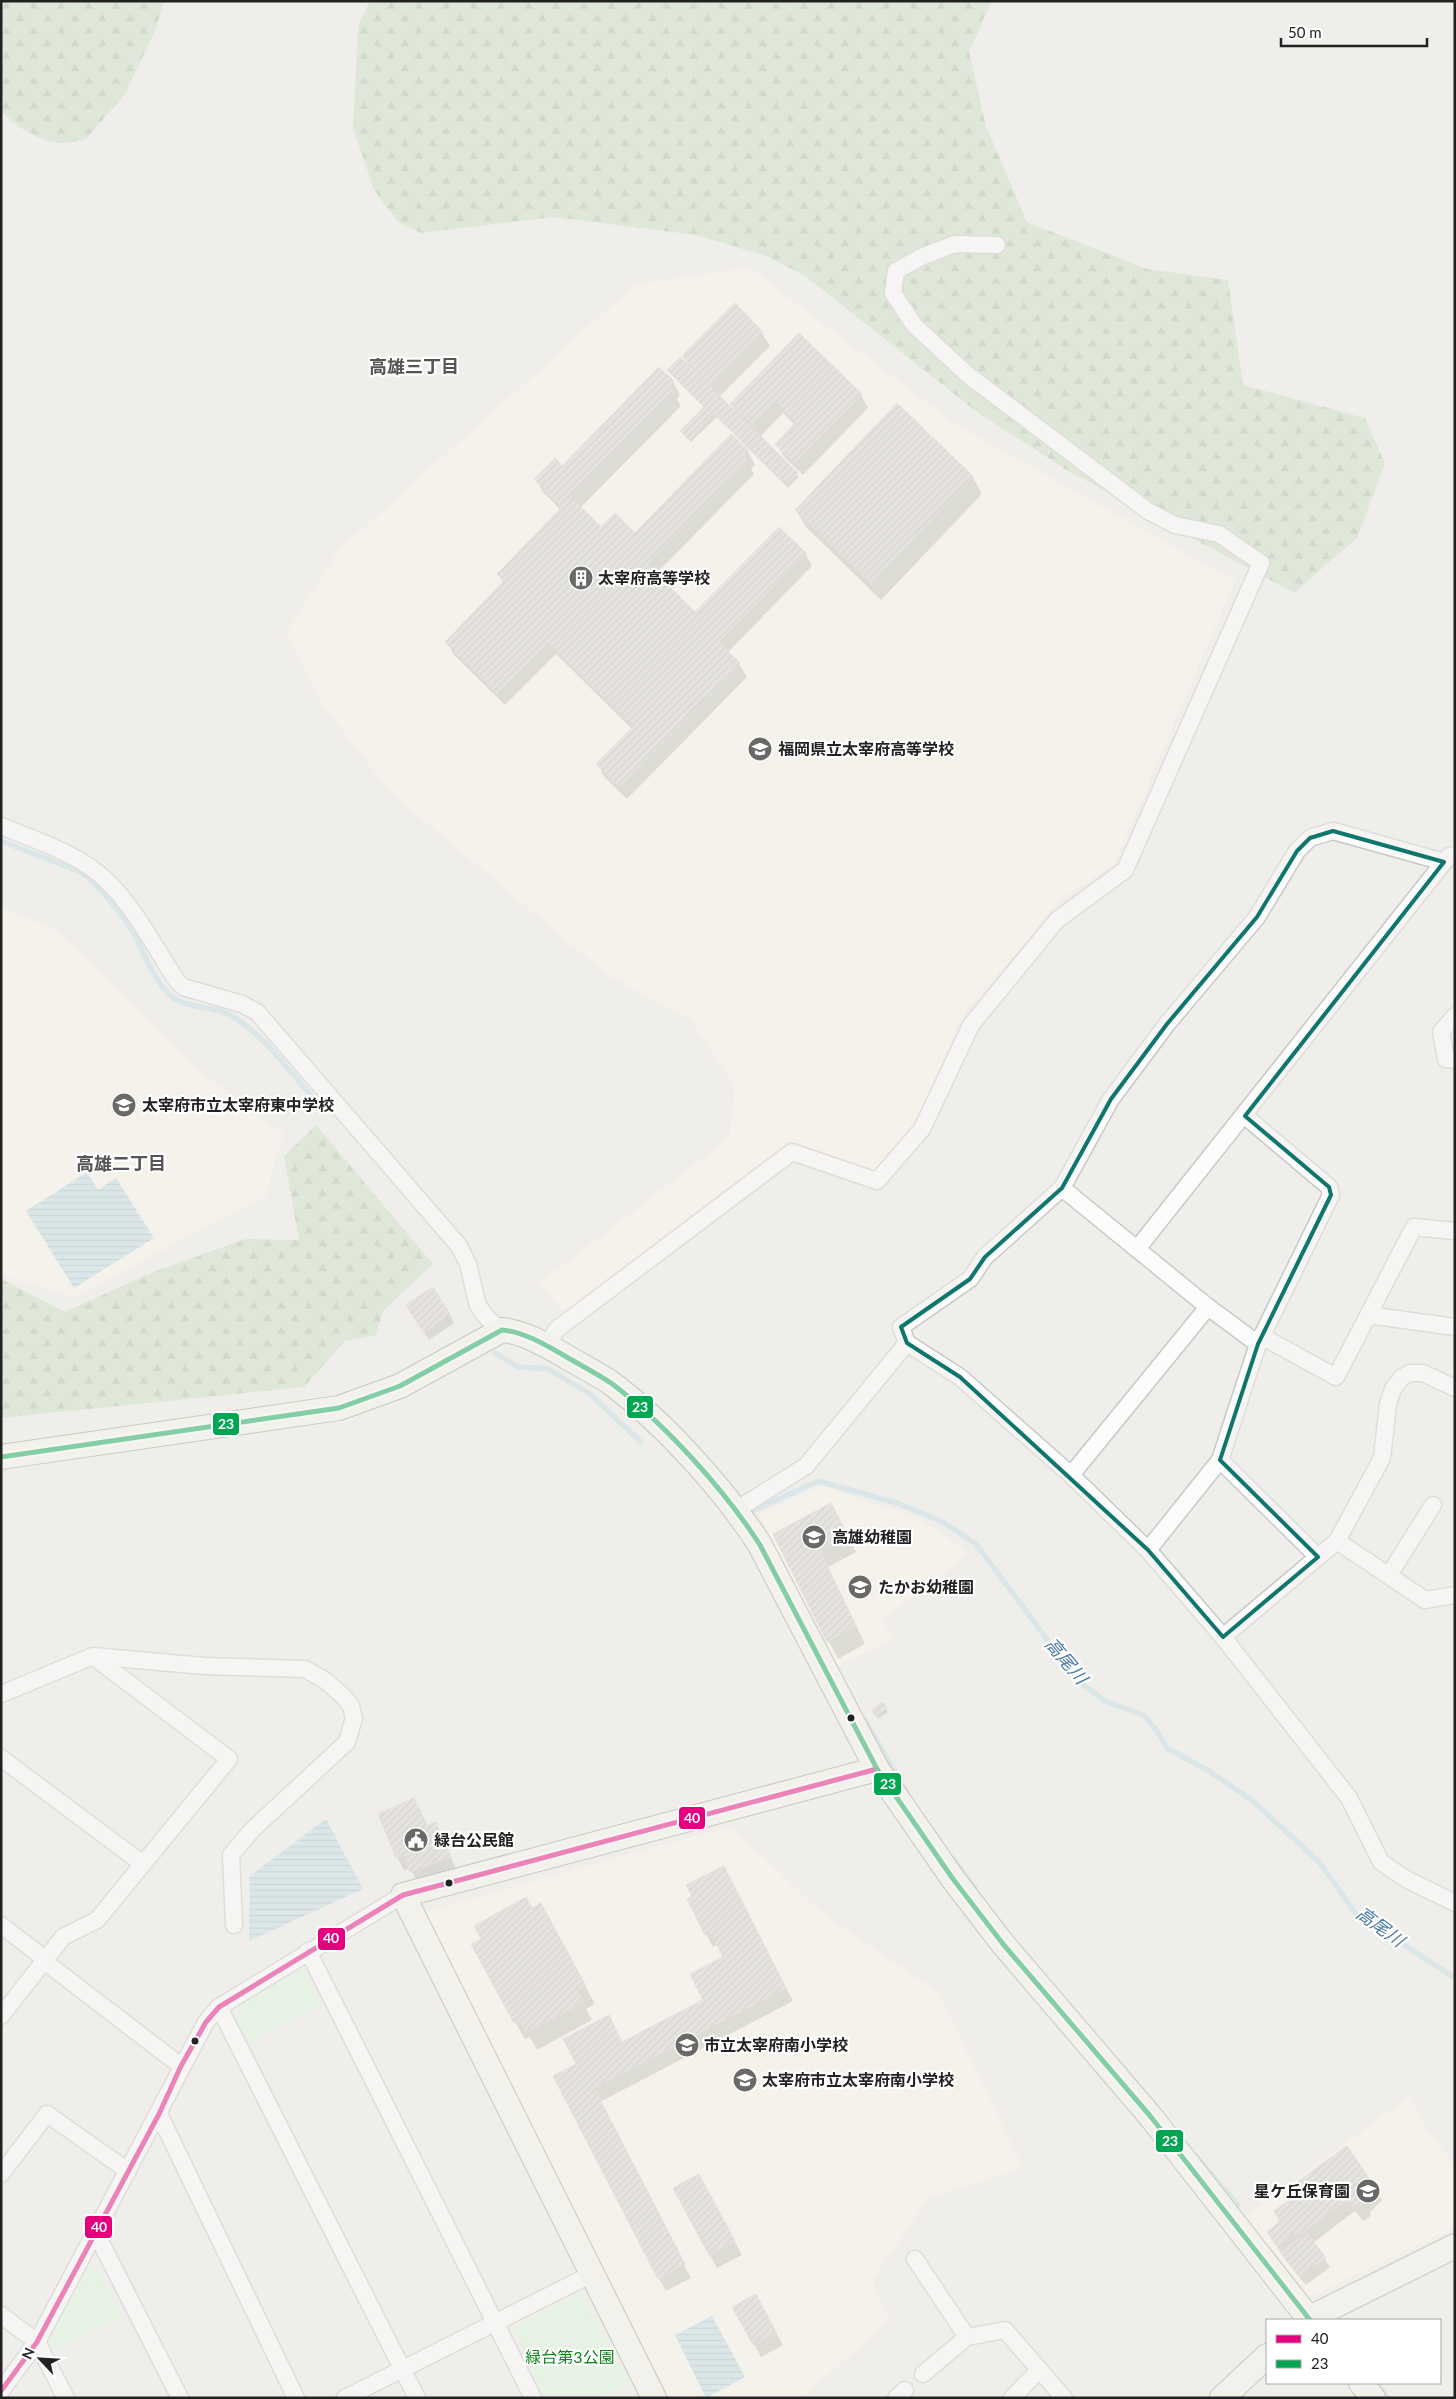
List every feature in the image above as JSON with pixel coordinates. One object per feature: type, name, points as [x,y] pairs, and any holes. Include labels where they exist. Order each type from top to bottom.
[{"type":"street","points":[[547,1346],[557,1329],[792,1152],[877,1181],[922,1129],[971,1025],[1057,920],[1125,870],[1261,563],[1219,534],[1175,525],[1148,511],[968,375],[914,325],[893,293],[896,272],[920,257],[955,244],[997,245]]},
{"type":"street","points":[[1,826],[63,852],[106,880],[123,900],[177,981],[183,987],[190,991],[242,1004],[257,1012],[459,1246],[468,1264],[478,1306],[488,1319],[502,1330],[516,1333],[547,1346],[610,1383],[658,1424],[736,1510],[760,1544],[877,1769],[953,1879],[1003,1944],[1151,2117],[1307,2319]]},
{"type":"street","points":[[1137,1249],[1449,858],[1333,831],[1310,838],[1297,851],[1257,917],[1167,1024],[1111,1099],[1062,1188],[985,1257],[970,1279],[902,1327],[907,1343],[960,1377],[1070,1475],[1148,1550],[1223,1637],[1349,1798],[1381,1862],[1406,1879],[1455,1903]]},
{"type":"street","points":[[1455,1016],[1441,1032],[1446,1059],[1455,1060]]},
{"type":"street","points":[[1148,1550],[1220,1460],[1260,1340],[1331,1195],[1329,1187],[1245,1116]]},
{"type":"street","points":[[1062,1188],[1208,1307],[1260,1340],[1336,1378],[1414,1227],[1455,1231]]},
{"type":"street","points":[[1070,1475],[1208,1307]]},
{"type":"street","points":[[1368,1315],[1455,1327]]},
{"type":"street","points":[[1,1457],[338,1408],[400,1386],[502,1330]]},
{"type":"street","points":[[736,1510],[806,1466],[907,1343]]},
{"type":"street","points":[[1223,1637],[1337,1541],[1382,1458],[1388,1404],[1393,1389],[1401,1378],[1410,1373],[1423,1373],[1455,1388]]},
{"type":"street","points":[[1220,1460],[1318,1557]]},
{"type":"street","points":[[1389,1575],[1433,1505]]},
{"type":"street","points":[[1337,1541],[1425,1600],[1455,1595]]},
{"type":"street","points":[[1,1694],[93,1656],[204,1666],[305,1669],[326,1681],[344,1697],[351,1706],[354,1718],[347,1742],[252,1830],[231,1855],[234,1925]]},
{"type":"street","points":[[1,2016],[63,1937],[97,1920],[229,1759],[93,1656]]},
{"type":"street","points":[[1,1758],[143,1864]]},
{"type":"street","points":[[1,2391],[37,2342],[159,2114],[181,2066],[206,2022],[219,2008],[308,1951],[403,1895],[877,1769]]},
{"type":"street","points":[[403,1895],[654,2398]]},
{"type":"street","points":[[1,1925],[181,2066]]},
{"type":"street","points":[[308,1951],[533,2398]]},
{"type":"street","points":[[219,2008],[417,2398]]},
{"type":"street","points":[[1,2174],[47,2114],[128,2172]]},
{"type":"street","points":[[159,2114],[296,2398]]},
{"type":"street","points":[[96,2233],[180,2398]]},
{"type":"street","points":[[1310,2319],[1455,2246]]},
{"type":"street","points":[[915,2259],[967,2337]]},
{"type":"street","points":[[345,2398],[592,2274]]},
{"type":"street","points":[[1,2314],[37,2342],[66,2398]]},
{"type":"street","points":[[923,2374],[967,2337],[1005,2330],[1064,2398]]},
{"type":"street","points":[[1222,2398],[1266,2357]]},
{"type":"street","points":[[1012,2398],[1039,2370]]},
{"type":"street","points":[[1362,2384],[1373,2398]]},
{"type":"highlighted area","points":[[1333,831],[1444,862],[1245,1116],[1329,1187],[1331,1195],[1258,1344],[1220,1460],[1318,1557],[1223,1637],[1148,1550],[960,1377],[907,1343],[901,1327],[970,1279],[985,1257],[1062,1188],[1111,1099],[1167,1024],[1257,917],[1297,851],[1310,838]]},
{"type":"shaded area","name":"福岡県立太宰府高等学校","points":[[750,268],[953,423],[1235,581],[1114,864],[1061,899],[959,1020],[921,1116],[876,1171],[789,1141],[564,1312],[539,1284],[729,1138],[735,1087],[692,1021],[608,975],[391,793],[324,706],[286,633],[339,550],[636,284]]},
{"type":"shaded area","name":"太宰府市立太宰府東中学校","points":[[1,907],[54,929],[208,1078],[283,1133],[266,1196],[73,1297],[1,1275]]},
{"type":"shaded area","name":"たかお幼稚園","points":[[820,1486],[916,1517],[950,1539],[968,1554],[882,1620],[893,1639],[835,1667],[759,1514]]},
{"type":"shaded area","name":"太宰府市立太宰府南小学校","points":[[731,1826],[825,1916],[938,1992],[1023,2168],[928,2199],[872,2280],[889,2320],[802,2398],[670,2398],[423,1912]]},
{"type":"shaded area","name":"星ケ丘保育園","points":[[1410,2096],[1426,2130],[1455,2165],[1455,2227],[1312,2296],[1308,2294],[1246,2216]]},
{"type":"green space","points":[[1,1],[164,1],[156,29],[125,94],[86,139],[62,143],[43,139],[27,132],[1,110]]},
{"type":"green space","points":[[370,1],[992,1],[969,52],[986,126],[1027,222],[1147,269],[1228,280],[1243,385],[1365,418],[1385,463],[1357,538],[1294,593],[1070,472],[977,412],[805,276],[766,256],[696,235],[553,217],[421,233],[399,223],[374,190],[353,128],[358,26]]},
{"type":"green space","points":[[316,1125],[433,1264],[383,1311],[376,1335],[345,1341],[304,1387],[1,1418],[1,1279],[65,1312],[148,1274],[245,1239],[299,1240],[284,1156]]},
{"type":"green space","points":[[302,1968],[322,2005],[246,2043],[236,2022],[242,2005]]},
{"type":"green space","points":[[88,2266],[97,2267],[122,2315],[54,2350],[47,2343]]},
{"type":"green space","name":"緑台第3公園","points":[[582,2293],[629,2384],[600,2398],[544,2398],[513,2328]]},
{"type":"water","points":[[87,1172],[98,1190],[116,1178],[154,1238],[74,1288],[26,1211]]},
{"type":"water","points":[[326,1819],[363,1889],[249,1941],[250,1876]]},
{"type":"water","points":[[712,2316],[745,2377],[706,2398],[675,2335]]},
{"type":"building","points":[[735,303],[763,332],[711,385],[682,356]]},
{"type":"building","points":[[799,333],[862,394],[795,463],[775,444],[796,422],[775,401],[752,424],[730,404]]},
{"type":"building","points":[[680,357],[798,473],[786,485],[714,414],[689,440],[680,431],[704,407],[667,370]]},
{"type":"building","name":"太宰府高等学校","points":[[659,367],[674,381],[669,386],[674,392],[571,497],[601,527],[615,513],[635,533],[731,434],[749,451],[744,456],[748,460],[647,564],[695,612],[779,527],[806,553],[719,642],[740,663],[619,787],[596,764],[634,726],[548,642],[497,693],[445,642],[504,581],[497,574],[562,507],[534,479],[555,458],[562,466]]},
{"type":"building","points":[[897,403],[973,476],[871,583],[795,510]]},
{"type":"building","points":[[433,1287],[450,1314],[424,1333],[406,1305]]},
{"type":"building","points":[[831,1503],[847,1534],[819,1549],[856,1626],[827,1642],[773,1534]]},
{"type":"building","points":[[883,1702],[887,1708],[875,1716],[872,1710]]},
{"type":"building","name":"緑台公民館","points":[[414,1798],[427,1825],[436,1822],[451,1857],[410,1872],[405,1855],[396,1858],[378,1814]]},
{"type":"building","points":[[724,1866],[786,1988],[594,2088],[685,2264],[658,2279],[553,2076],[576,2064],[563,2039],[609,2015],[622,2042],[703,2000],[690,1974],[723,1957],[710,1932],[705,1935],[687,1899],[692,1896],[686,1885]]},
{"type":"building","points":[[526,1897],[532,1908],[541,1903],[586,1986],[577,1991],[583,2002],[526,2033],[519,2020],[514,2023],[471,1944],[481,1939],[474,1926]]},
{"type":"building","points":[[1347,2146],[1375,2187],[1363,2198],[1365,2203],[1355,2209],[1347,2199],[1302,2233],[1292,2234],[1277,2247],[1267,2232],[1280,2221],[1274,2211],[1294,2197],[1289,2188]]},
{"type":"building","points":[[699,2174],[735,2241],[709,2255],[673,2188]]},
{"type":"building","points":[[1307,2232],[1326,2258],[1300,2277],[1280,2252]]},
{"type":"building","points":[[756,2294],[776,2332],[753,2345],[732,2307]]},
{"type":"waterway","points":[[1,841],[81,872],[123,916],[155,975],[172,997],[178,1001],[223,1012],[242,1022],[275,1053],[315,1100]]},
{"type":"waterway","points":[[495,1353],[518,1367],[548,1369],[590,1394],[641,1442]]},
{"type":"waterway","name":"高尾川","points":[[753,1511],[818,1481],[897,1503],[943,1522],[976,1544],[1078,1681],[1105,1701],[1145,1716],[1167,1748],[1209,1771],[1253,1801],[1320,1863],[1356,1914],[1455,1978]]},
{"type":"waterway","points":[[864,1719],[907,1793]]},
{"type":"waterway","points":[[952,1858],[975,1888]]},
{"type":"waterway","points":[[1195,2155],[1238,2205]]},
{"type":"waterway","points":[[1377,2384],[1388,2398]]},
{"type":"transit line","name":"23","points":[[1,1457],[339,1408],[400,1386],[502,1330],[518,1333],[535,1340],[611,1383],[652,1417],[672,1437],[729,1502],[760,1545],[877,1769],[953,1879],[1003,1944],[1151,2117],[1309,2319]]},
{"type":"transit line","name":"40","points":[[1,2391],[37,2342],[159,2114],[181,2066],[206,2022],[219,2007],[403,1895],[877,1769]]},
{"type":"place","name":"太宰府高等学校","points":[[581,578]]},
{"type":"place","name":"福岡県立太宰府高等学校","points":[[760,749]]},
{"type":"place","name":"太宰府市立太宰府東中学校","points":[[124,1105]]},
{"type":"place","name":"高雄幼稚園","points":[[814,1537]]},
{"type":"place","name":"たかお幼稚園","points":[[860,1587]]},
{"type":"place","name":"緑台公民館","points":[[416,1840]]},
{"type":"place","name":"市立太宰府南小学校","points":[[687,2045]]},
{"type":"place","name":"太宰府市立太宰府南小学校","points":[[745,2080]]},
{"type":"place","name":"星ケ丘保育園","points":[[1368,2191]]},
{"type":"district","name":"高雄三丁目","points":[[414,367]]},
{"type":"district","name":"高雄二丁目","points":[[121,1164]]}]
